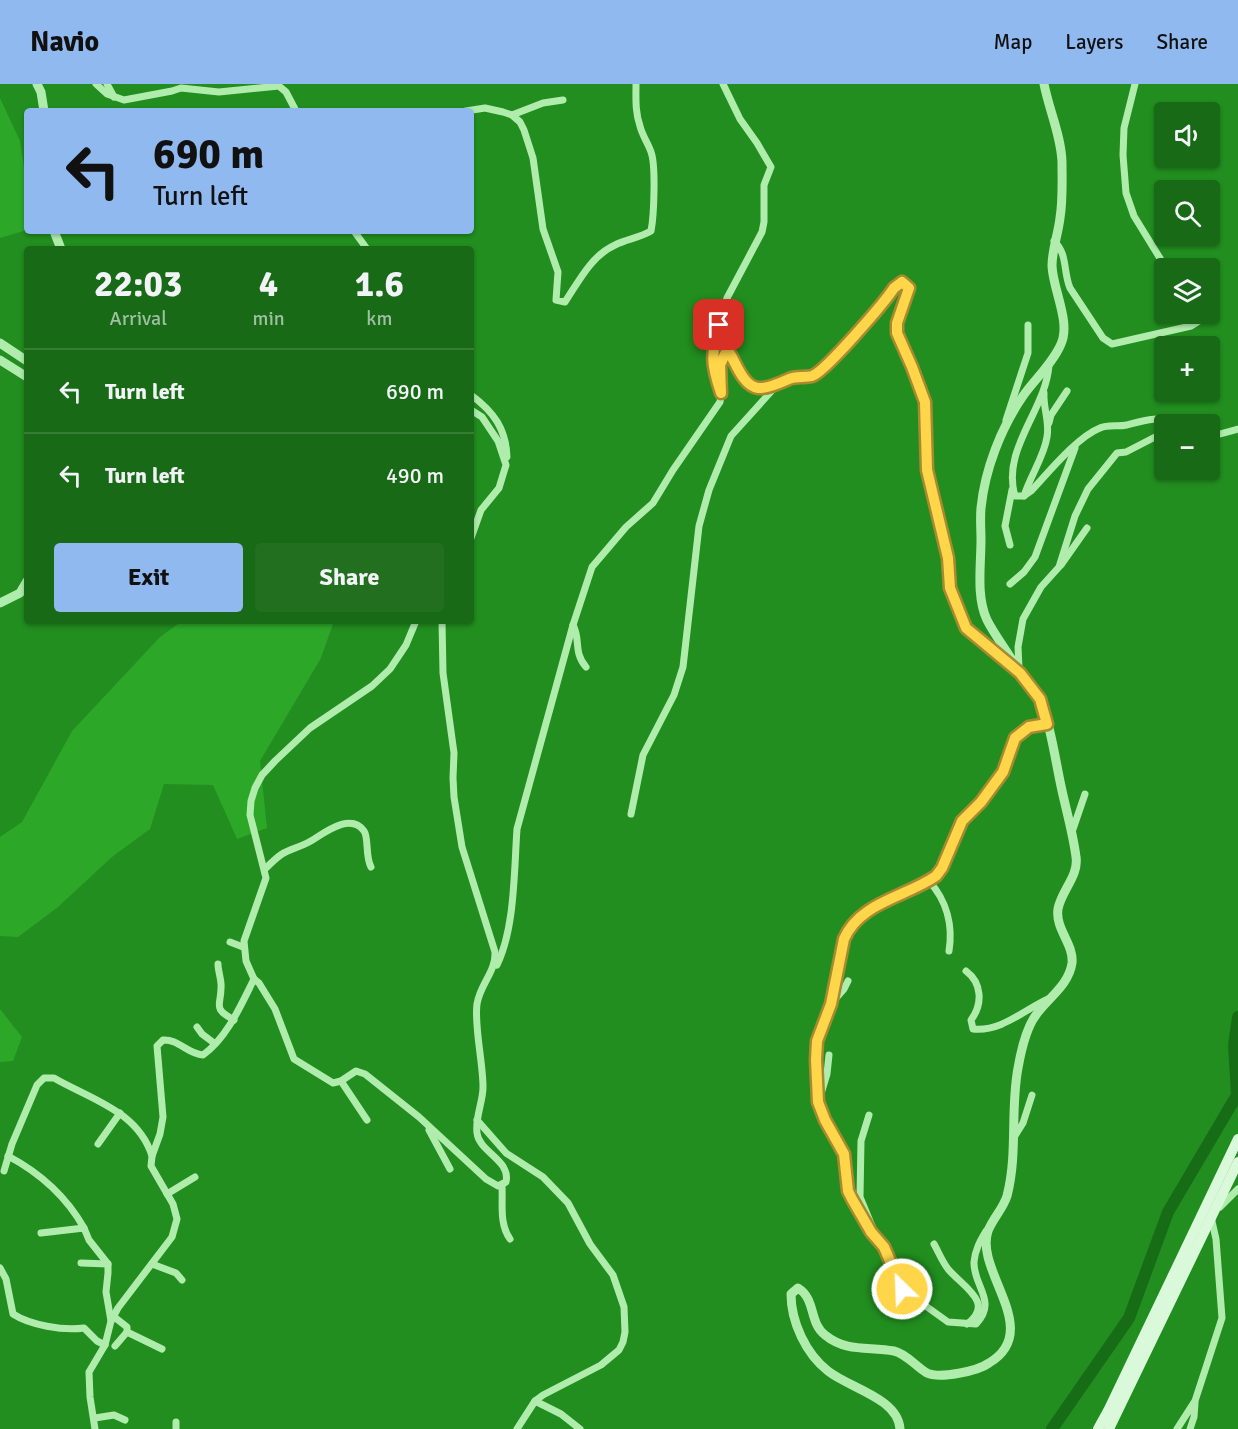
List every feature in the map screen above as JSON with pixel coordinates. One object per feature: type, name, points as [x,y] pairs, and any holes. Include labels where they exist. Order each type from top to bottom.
[{"type":"main road","points":[[1098,1429],[1238,1139]]},
{"type":"main road","points":[[1109,1429],[1238,1162]]},
{"type":"street","points":[[37,84],[44,108]]},
{"type":"street","points":[[96,84],[115,98],[134,99],[181,88],[219,92],[280,85],[294,108]]},
{"type":"street","points":[[107,84],[115,98]]},
{"type":"street","points":[[474,110],[484,108],[512,116],[520,122],[529,139],[543,229],[558,272],[556,300],[565,302],[587,267],[601,254],[617,244],[651,231],[654,213],[652,194],[654,167],[651,152],[638,118],[636,84]]},
{"type":"street","points":[[721,393],[712,367],[714,342],[727,298],[762,232],[764,185],[771,167],[740,119],[723,84]]},
{"type":"street","points":[[1005,425],[1062,343],[1064,332],[1064,318],[1054,287],[1052,264],[1054,241],[1060,218],[1062,157],[1044,84]]},
{"type":"street","points":[[1135,84],[1124,128],[1123,155],[1126,194],[1134,216],[1160,258]]},
{"type":"street","points":[[512,116],[543,102],[563,100]]},
{"type":"street","points":[[1054,241],[1060,247],[1065,259],[1066,279],[1070,288],[1103,339],[1112,344],[1194,324]]},
{"type":"street","points":[[415,624],[406,645],[390,669],[372,686],[310,728],[275,761],[260,779],[253,792],[250,811],[264,869],[265,883],[243,946],[254,979],[260,983],[275,1010],[294,1059],[333,1083],[341,1081],[356,1071],[361,1072],[423,1120],[489,1182],[498,1186],[506,1182],[506,1173],[478,1140],[477,1120],[483,1088],[477,1004],[482,986],[498,964],[502,953],[510,914],[517,829],[573,625],[592,567],[626,526],[653,503],[720,402],[720,365],[725,354],[729,352],[749,383],[758,388],[777,385],[794,377],[813,376],[853,337],[894,288],[902,282],[909,288],[897,323],[897,333],[925,402],[927,470],[948,558],[950,588],[966,628],[1020,673]]},
{"type":"street","points":[[1028,325],[1028,353],[992,459],[981,508],[982,602],[986,618],[1020,673],[1040,699],[1047,724],[1072,832],[1077,864],[1058,909],[1061,930],[1073,959],[1069,973],[1054,996],[1033,1018],[1023,1048],[1015,1091],[1014,1139],[1006,1198],[1000,1213],[977,1246],[974,1264],[985,1298],[986,1308],[983,1317],[976,1324],[948,1322],[902,1289],[884,1247],[871,1232],[848,1191],[844,1154],[818,1102],[817,1041],[831,1004],[844,939],[848,931],[868,911],[929,881],[942,868],[962,821],[981,802],[1003,772],[1015,738],[1029,727],[1047,724]]},
{"type":"street","points":[[0,343],[24,359]]},
{"type":"street","points":[[0,360],[24,375]]},
{"type":"street","points":[[1048,425],[1044,407],[1049,363]]},
{"type":"street","points":[[631,814],[644,755],[674,695],[683,667],[699,526],[709,490],[731,436],[777,385]]},
{"type":"street","points":[[1010,545],[1005,526],[1013,469],[1023,434],[1045,388]]},
{"type":"street","points":[[1024,496],[1029,479],[1046,444],[1048,425],[1052,415],[1067,391]]},
{"type":"street","points":[[474,397],[492,412],[504,435],[507,455],[499,488],[481,510],[474,530]]},
{"type":"street","points":[[474,412],[482,417],[498,441],[506,465]]},
{"type":"street","points":[[1012,488],[1015,496],[1024,496],[1085,436],[1101,427],[1118,427],[1154,418]]},
{"type":"street","points":[[1220,435],[1238,429]]},
{"type":"street","points":[[1059,567],[1075,516],[1088,489],[1117,453],[1126,452],[1154,439]]},
{"type":"street","points":[[1010,584],[1024,572],[1035,557],[1075,446]]},
{"type":"street","points":[[1020,673],[1017,656],[1023,619],[1041,587],[1066,560],[1087,528]]},
{"type":"street","points":[[0,603],[20,593],[24,586]]},
{"type":"street","points":[[442,624],[442,673],[454,753],[454,797],[462,847],[495,952],[492,971]]},
{"type":"street","points":[[573,625],[578,633],[580,660],[586,667]]},
{"type":"street","points":[[1072,832],[1085,794]]},
{"type":"street","points":[[264,869],[286,852],[336,826],[351,824],[360,827],[366,834],[367,858],[371,867]]},
{"type":"street","points":[[929,881],[944,905],[950,924],[949,951]]},
{"type":"street","points":[[230,942],[243,946]]},
{"type":"street","points":[[218,964],[222,987],[218,1005],[234,1020]]},
{"type":"street","points":[[966,971],[974,977],[979,995],[977,1013],[971,1020],[973,1029],[983,1030],[1001,1025],[1054,996]]},
{"type":"street","points":[[95,1429],[89,1372],[105,1345],[112,1318],[172,1237],[177,1219],[173,1204],[151,1166],[163,1117],[157,1046],[163,1040],[172,1039],[194,1055],[202,1055],[234,1020],[254,979]]},
{"type":"street","points":[[831,1004],[848,981]]},
{"type":"street","points":[[197,1027],[214,1043]]},
{"type":"street","points":[[818,1102],[830,1055]]},
{"type":"street","points":[[4,1171],[37,1085],[44,1078],[54,1078],[120,1113],[140,1132],[152,1156]]},
{"type":"street","points":[[341,1081],[367,1120]]},
{"type":"street","points":[[1014,1139],[1023,1123],[1032,1095]]},
{"type":"street","points":[[98,1144],[120,1113]]},
{"type":"street","points":[[869,1115],[861,1141],[860,1197],[878,1240]]},
{"type":"street","points":[[423,1120],[450,1170]]},
{"type":"street","points":[[477,1120],[506,1153],[543,1177],[568,1203],[590,1244],[613,1275],[624,1307],[625,1332],[619,1350],[604,1363],[548,1391],[536,1401],[517,1429]]},
{"type":"street","points":[[8,1156],[56,1190],[75,1211],[89,1240],[108,1264],[106,1292],[112,1318],[127,1327],[127,1332],[115,1346]]},
{"type":"street","points":[[167,1194],[195,1177]]},
{"type":"street","points":[[502,1185],[504,1232],[510,1239]]},
{"type":"street","points":[[1190,1429],[1194,1417],[1195,1401],[1222,1318],[1216,1239],[1211,1217],[1238,1189]]},
{"type":"street","points":[[900,1429],[900,1424],[890,1407],[827,1371],[813,1356],[806,1347],[798,1326],[791,1302],[792,1294],[798,1288],[803,1290],[808,1296],[817,1327],[826,1337],[838,1343],[861,1350],[894,1351],[902,1354],[929,1374],[937,1376],[986,1366],[1002,1353],[1008,1341],[1010,1324],[1005,1299],[990,1267],[986,1249],[990,1226]]},
{"type":"street","points":[[42,1233],[84,1228]]},
{"type":"street","points":[[934,1244],[947,1268],[967,1287],[978,1302],[979,1311],[975,1319],[967,1324]]},
{"type":"street","points":[[81,1263],[108,1264]]},
{"type":"street","points":[[152,1263],[176,1273],[182,1280]]},
{"type":"street","points":[[0,1268],[6,1278],[13,1314],[39,1324],[66,1329],[84,1328],[96,1341],[105,1345]]},
{"type":"street","points":[[127,1332],[162,1349]]},
{"type":"street","points":[[536,1401],[561,1414],[580,1429]]},
{"type":"street","points":[[1177,1429],[1195,1401]]},
{"type":"street","points":[[95,1418],[119,1415],[125,1420]]},
{"type":"green space","points":[[0,98],[20,141],[24,168],[24,231],[0,238]]},
{"type":"green space","points":[[178,624],[333,624],[321,658],[260,761],[267,828],[237,839],[213,785],[164,784],[150,829],[112,857],[58,907],[18,937],[0,936],[0,837],[22,822],[72,731],[160,637]]},
{"type":"green space","points":[[0,1009],[22,1037],[13,1061],[0,1062]]},
{"type":"waterway","points":[[1052,1429],[1129,1318],[1168,1212],[1237,1095],[1234,1045],[1238,1017]]},
{"type":"route","points":[[719,325],[714,342],[712,367],[721,393],[720,365],[725,354],[729,352],[749,383],[758,388],[777,385],[794,377],[813,376],[853,337],[894,288],[902,282],[909,288],[897,323],[897,333],[925,402],[928,482],[948,558],[950,588],[966,628],[1020,673],[1040,699],[1047,724],[1029,727],[1015,738],[1003,772],[981,802],[962,821],[942,868],[936,876],[868,911],[848,931],[844,939],[831,1004],[817,1041],[818,1102],[844,1154],[848,1191],[871,1232],[884,1247],[902,1289]]}]
